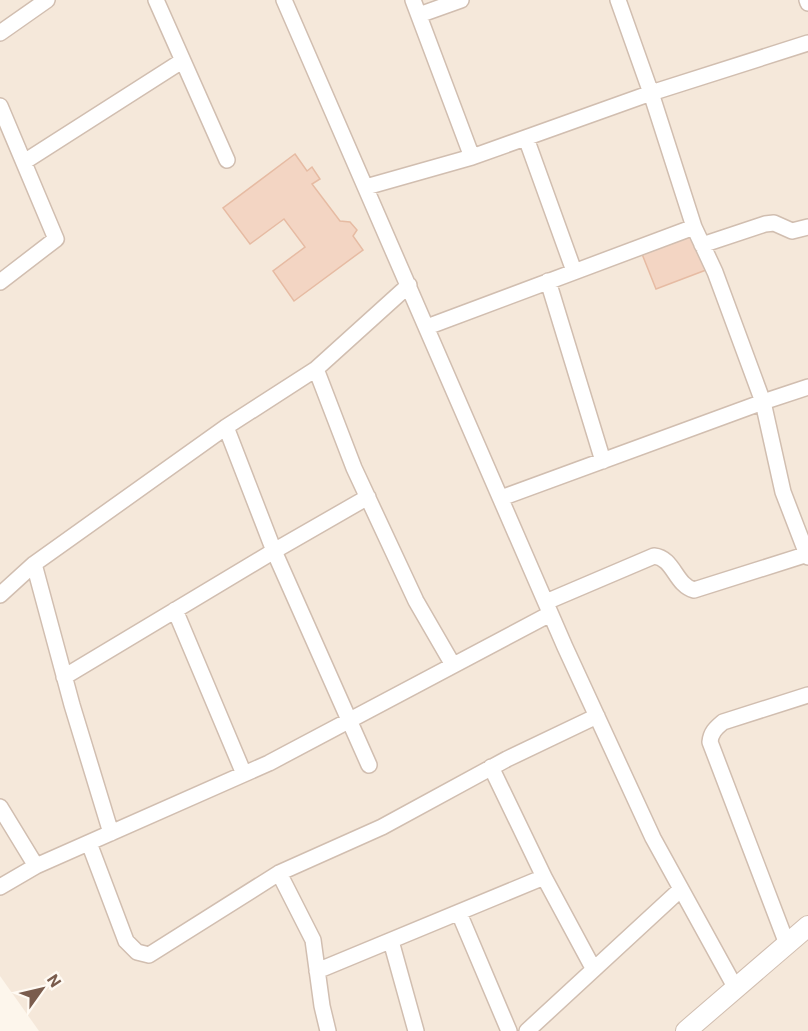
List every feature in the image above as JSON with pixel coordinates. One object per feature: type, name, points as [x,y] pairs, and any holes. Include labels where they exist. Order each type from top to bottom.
[{"type":"street","points":[[0,33],[47,0]]},
{"type":"street","points":[[156,0],[226,160]]},
{"type":"street","points":[[284,0],[597,716],[653,838],[735,987]]},
{"type":"street","points":[[413,0],[472,157]]},
{"type":"street","points":[[419,15],[461,0]]},
{"type":"street","points":[[0,887],[36,866],[244,774],[453,665],[548,608],[654,556],[660,556],[666,560],[683,584],[694,590],[808,555],[783,492],[763,402],[715,272],[694,226],[618,0]]},
{"type":"street","points":[[366,187],[472,157],[651,93],[808,43]]},
{"type":"street","points":[[24,162],[182,61]]},
{"type":"street","points":[[0,106],[56,239],[0,282]]},
{"type":"street","points":[[526,138],[574,271]]},
{"type":"street","points":[[702,245],[765,224],[774,223],[792,231],[808,227]]},
{"type":"street","points":[[427,327],[694,226]]},
{"type":"street","points":[[548,281],[603,461]]},
{"type":"street","points":[[0,595],[34,564],[226,427],[316,369],[409,285]]},
{"type":"street","points":[[316,369],[354,468],[416,601],[453,665]]},
{"type":"street","points":[[501,498],[808,387]]},
{"type":"street","points":[[226,427],[274,551],[369,765]]},
{"type":"street","points":[[64,677],[368,497]]},
{"type":"street","points":[[34,564],[64,677],[111,833]]},
{"type":"street","points":[[175,610],[244,774]]},
{"type":"street","points":[[787,944],[710,742],[711,735],[723,722],[808,694]]},
{"type":"street","points":[[88,843],[126,941],[137,952],[149,955],[279,873],[382,827],[491,767],[597,716]]},
{"type":"street","points":[[491,767],[544,877],[593,968]]},
{"type":"street","points":[[0,807],[36,866]]},
{"type":"street","points":[[279,873],[313,940],[328,1031]]},
{"type":"street","points":[[318,971],[544,877]]},
{"type":"street","points":[[526,1031],[681,889]]},
{"type":"street","points":[[459,913],[510,1031]]},
{"type":"street","points":[[686,1031],[808,926]]},
{"type":"street","points":[[391,941],[416,1031]]},
{"type":"shaded area","points":[[0,0],[808,0],[808,1031],[39,1031],[0,976]]},
{"type":"building","points":[[295,154],[307,171],[312,167],[320,179],[312,184],[340,221],[350,222],[357,230],[353,236],[363,250],[294,301],[273,271],[305,247],[284,219],[250,244],[223,208]]},
{"type":"building","points":[[693,235],[706,270],[656,289],[642,254]]}]
